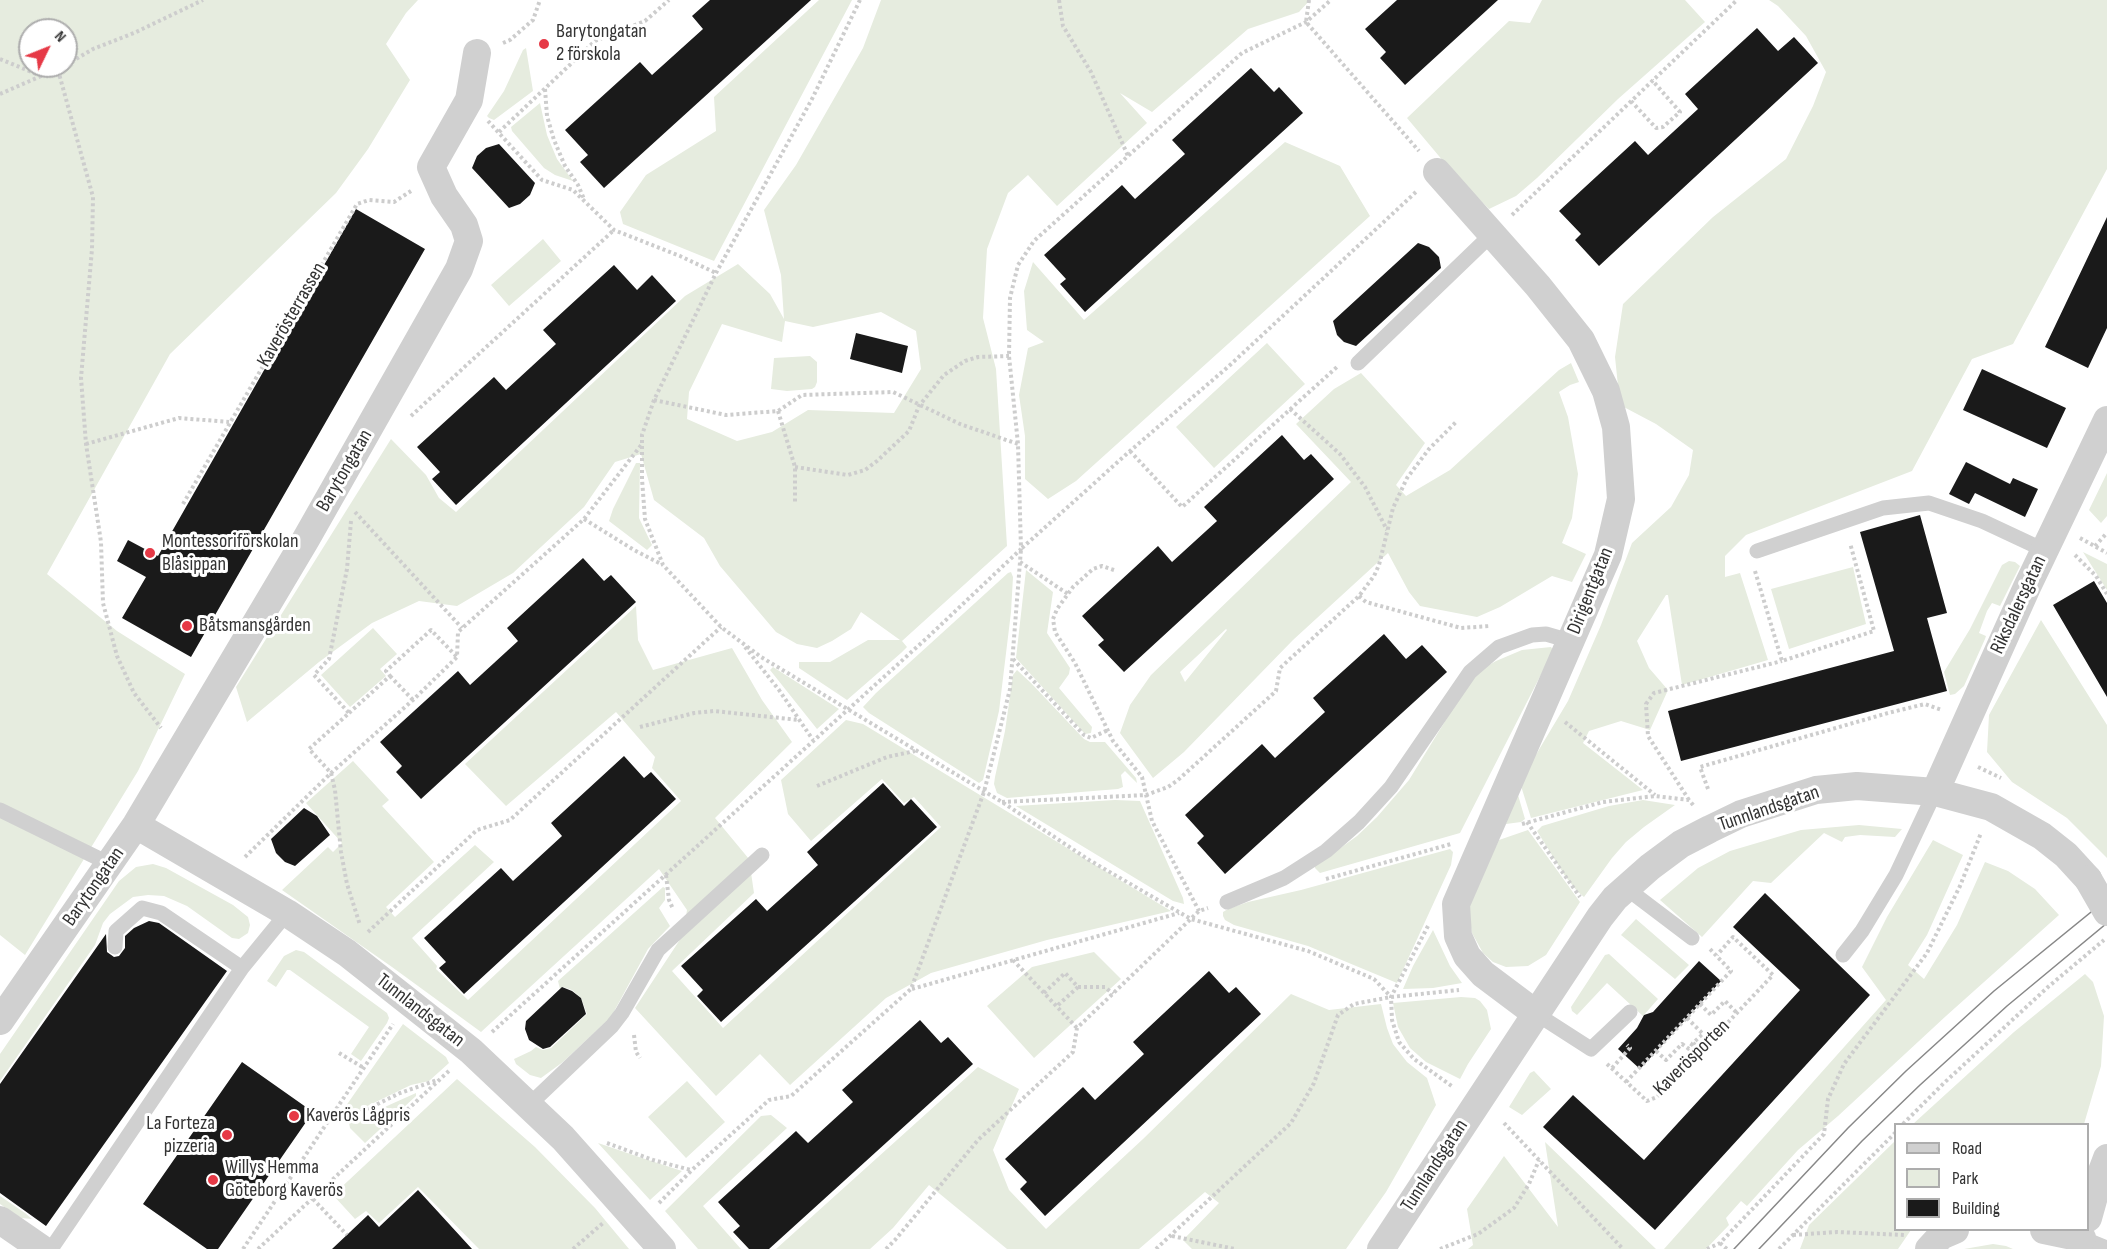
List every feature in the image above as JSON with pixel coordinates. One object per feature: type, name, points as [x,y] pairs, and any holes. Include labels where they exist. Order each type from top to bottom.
[{"type":"street","points":[[431,167],[469,100],[477,53]]},
{"type":"street","name":"Barytongatan","points":[[0,1021],[136,825],[306,539],[459,269],[469,241],[464,225],[444,196],[431,167]]},
{"type":"street","name":"Dirigentgatan","points":[[1437,172],[1538,286],[1581,340],[1606,391],[1616,427],[1621,498],[1608,555],[1456,904],[1458,936],[1467,956],[1483,974],[1535,1013]]},
{"type":"street","name":"Riksdalersgatan","points":[[1935,792],[2056,549],[2107,420]]},
{"type":"street","name":"Tunnlandsgatan","points":[[1381,1249],[1600,917],[1626,888],[1681,844],[1740,814],[1816,790],[1857,786],[1935,792],[1991,807],[2042,836],[2066,855],[2088,879],[2107,912]]},
{"type":"street","name":"Tunnlandsgatan","points":[[136,825],[287,914],[355,945],[409,1001],[471,1051],[563,1137],[662,1249]]},
{"type":"street","points":[[2050,1231],[2088,1237],[2098,1182],[2107,1158]]},
{"type":"street","points":[[0,1220],[42,1249]]},
{"type":"lane","points":[[1358,363],[1491,234]]},
{"type":"lane","points":[[1757,550],[1883,508],[1929,503],[2056,549]]},
{"type":"lane","points":[[1227,902],[1284,878],[1326,851],[1359,822],[1391,787],[1470,672],[1499,647],[1532,635],[1546,634],[1570,641]]},
{"type":"lane","points":[[1844,955],[1862,931],[1896,875],[1935,792]]},
{"type":"lane","points":[[0,810],[110,864]]},
{"type":"lane","points":[[529,1105],[612,1026],[622,1013],[658,950],[762,855]]},
{"type":"lane","points":[[1626,888],[1692,938]]},
{"type":"lane","points":[[115,947],[116,931],[142,908],[160,913],[242,968]]},
{"type":"lane","points":[[51,1249],[242,968],[287,914]]},
{"type":"lane","points":[[1535,1013],[1592,1049],[1630,1012]]},
{"type":"path","points":[[78,58],[203,0]]},
{"type":"path","points":[[477,53],[510,40],[533,20],[540,0]]},
{"type":"path","points":[[499,132],[595,41],[645,21],[669,0]]},
{"type":"path","points":[[663,565],[645,519],[642,435],[654,400],[716,273],[812,99],[860,0]]},
{"type":"path","points":[[1059,0],[1063,26],[1091,72],[1128,156]]},
{"type":"path","points":[[258,1249],[471,1051],[1021,549],[1228,366],[1437,172],[1306,21],[1309,0]]},
{"type":"path","points":[[911,989],[984,792],[1010,689],[1021,549],[1018,444],[1009,356],[1010,298],[1018,265],[1034,241],[1242,53],[1306,21],[1331,0]]},
{"type":"path","points":[[1491,234],[1737,0]]},
{"type":"path","points":[[0,59],[18,66]]},
{"type":"path","points":[[0,94],[34,78]]},
{"type":"path","points":[[60,78],[93,196],[92,249],[81,378],[86,444],[101,542],[103,603],[117,656],[134,693],[179,752]]},
{"type":"path","points":[[1631,101],[1656,128],[1663,127],[1680,112],[1652,80]]},
{"type":"path","points":[[545,88],[547,116],[554,140],[585,202]]},
{"type":"path","points":[[469,100],[542,180],[573,190],[614,230],[716,273]]},
{"type":"path","name":"Kaverösterrassen","points":[[183,504],[228,422],[357,204],[369,200],[394,202],[414,189],[431,167]]},
{"type":"path","points":[[410,416],[614,230]]},
{"type":"path","points":[[795,467],[848,476],[865,470],[909,431],[919,406],[944,375],[965,361],[978,357],[1009,356]]},
{"type":"path","points":[[1130,451],[1182,507],[1336,367],[1358,363]]},
{"type":"path","points":[[654,400],[726,415],[778,411],[802,395],[893,392],[960,424],[1018,444]]},
{"type":"path","points":[[1290,409],[1340,454],[1365,488],[1387,531]]},
{"type":"path","points":[[778,411],[795,467],[795,504]]},
{"type":"path","points":[[86,444],[179,418],[228,422]]},
{"type":"path","points":[[1002,802],[1146,795],[1178,780],[1276,691],[1280,668],[1359,596],[1374,576],[1393,508],[1407,478],[1456,422]]},
{"type":"path","points":[[226,877],[271,830],[457,657],[458,632],[584,519],[642,444]]},
{"type":"path","points":[[349,713],[314,675],[329,658],[347,569],[351,508],[462,628]]},
{"type":"path","points":[[584,519],[663,565],[721,627],[761,657],[1002,802],[1089,860],[1191,919],[1308,951],[1374,979],[1391,997]]},
{"type":"path","points":[[1689,800],[1648,736],[1646,704],[1654,693],[1782,661],[1874,631],[1844,522]]},
{"type":"path","points":[[2095,546],[2107,533]]},
{"type":"path","points":[[2074,535],[2107,553]]},
{"type":"path","points":[[2056,549],[2096,576],[2107,594]]},
{"type":"path","points":[[1757,550],[1754,567],[1782,661]]},
{"type":"path","points":[[1020,562],[1068,594]]},
{"type":"path","points":[[1114,570],[1102,566],[1093,569],[1068,594],[1053,619],[1055,632],[1075,663],[1113,741],[1142,777],[1152,821],[1199,911]]},
{"type":"path","points":[[1359,596],[1366,602],[1461,628],[1494,626]]},
{"type":"path","points":[[355,945],[477,830],[510,820],[721,627]]},
{"type":"path","points":[[413,700],[386,671],[431,630],[457,657]]},
{"type":"path","points":[[742,643],[813,740]]},
{"type":"path","points":[[1012,658],[1084,735],[1090,738],[1108,730]]},
{"type":"path","points":[[355,945],[353,905],[340,852],[335,790],[331,773],[309,749],[390,676]]},
{"type":"path","points":[[1544,702],[1601,753],[1655,796]]},
{"type":"path","points":[[1708,789],[1700,767],[1924,704],[1944,710]]},
{"type":"path","points":[[640,727],[694,713],[714,711],[800,720]]},
{"type":"path","points":[[818,786],[887,757],[915,751]]},
{"type":"path","points":[[1707,1249],[1720,1243],[1824,1134],[1828,1099],[1844,1064],[1927,953],[1960,886],[1991,807]]},
{"type":"path","points":[[1525,815],[1566,879],[1584,902],[1600,917]]},
{"type":"path","points":[[665,875],[669,900],[682,927]]},
{"type":"path","points":[[886,1249],[978,1140],[1073,1052],[1077,1028],[1199,911],[1227,902]]},
{"type":"path","points":[[1453,1087],[1414,1059],[1399,1042],[1392,1020],[1391,997],[1433,918],[1456,904]]},
{"type":"path","points":[[573,1249],[632,1214],[692,1170],[769,1100],[791,1096],[911,989],[1179,913]]},
{"type":"path","name":"Kaverösporten","points":[[1592,1049],[1647,1101],[1658,1097],[1773,975],[1733,937],[1717,955]]},
{"type":"path","points":[[1626,1082],[1731,971],[1717,955],[1692,938]]},
{"type":"path","points":[[1905,1123],[1944,1083],[2048,987],[2107,938]]},
{"type":"path","points":[[1013,960],[1077,1028]]},
{"type":"path","points":[[1044,993],[1065,973],[1078,987]]},
{"type":"path","points":[[1156,1249],[1291,1123],[1314,1083],[1338,1015],[1354,1004],[1391,997],[1498,986]]},
{"type":"path","points":[[1057,1006],[1078,987],[1105,987],[1113,994]]},
{"type":"path","points":[[243,1249],[409,1001]]},
{"type":"path","points":[[1700,1004],[1711,1015],[1725,1001],[1737,1013]]},
{"type":"path","points":[[1656,1051],[1666,1060],[1682,1044],[1689,1049],[1703,1034],[1687,1018]]},
{"type":"path","points":[[1694,1043],[1702,1051]]},
{"type":"path","points":[[339,1053],[364,1068]]},
{"type":"path","points":[[333,1115],[342,1119],[353,1116],[400,1093],[441,1079]]},
{"type":"path","points":[[1504,1123],[1623,1249]]},
{"type":"path","points":[[1779,1249],[1894,1134]]},
{"type":"path","points":[[597,1139],[653,1160],[692,1170]]},
{"type":"path","points":[[1440,1249],[1478,1234],[1514,1208],[1529,1185],[1539,1160]]},
{"type":"path","points":[[313,1199],[347,1235]]},
{"type":"path","points":[[1792,1235],[1837,1232],[1942,1238]]},
{"type":"path","points":[[1171,1235],[1235,1249]]},
{"type":"path","points":[[1720,1243],[1727,1249]]},
{"type":"green space","points":[[0,0],[418,0],[406,13],[386,44],[410,80],[368,149],[336,193],[170,354],[47,574],[117,631],[185,674],[138,771],[25,955],[0,935]]},
{"type":"green space","points":[[819,0],[852,0],[714,261],[623,224],[620,212],[646,175],[716,131],[714,97]]},
{"type":"green space","points":[[881,0],[1310,0],[1299,12],[1248,29],[1152,112],[1120,93],[1147,123],[1057,206],[1028,175],[1008,193],[987,249],[983,318],[996,369],[1007,546],[902,641],[907,647],[847,700],[799,668],[799,662],[830,662],[868,640],[900,640],[861,612],[851,629],[817,648],[797,644],[776,632],[720,566],[704,538],[654,500],[641,454],[615,462],[584,507],[513,573],[457,606],[419,601],[372,623],[319,662],[247,722],[236,687],[391,439],[426,475],[439,498],[456,512],[685,296],[738,264],[770,294],[784,319],[781,275],[764,210],[796,165],[863,48]],"holes":[[[881,312],[916,331],[921,369],[894,413],[808,410],[772,432],[737,441],[687,419],[689,392],[722,324],[782,342],[785,321],[813,327]]]},
{"type":"green space","points":[[1542,0],[1685,0],[1705,22],[1618,99],[1537,178],[1516,196],[1489,209],[1454,174],[1407,118],[1509,21],[1530,23]]},
{"type":"green space","points":[[1769,0],[2107,0],[2107,169],[2013,344],[1972,359],[1912,471],[1746,535],[1725,556],[1725,577],[1740,573],[1768,660],[1682,685],[1668,595],[1666,595],[1637,641],[1649,668],[1668,690],[1650,730],[1621,721],[1589,731],[1583,743],[1643,790],[1531,818],[1521,786],[1534,758],[1568,701],[1601,625],[1632,543],[1671,507],[1689,475],[1693,450],[1656,424],[1620,405],[1615,357],[1623,304],[1713,217],[1786,159],[1813,106],[1826,72],[1806,36],[1778,6]]},
{"type":"green space","points":[[526,48],[533,91],[494,120],[489,118],[487,116],[504,91]]},
{"type":"green space","points":[[540,103],[547,135],[557,159],[573,181],[555,175],[544,168],[512,131],[511,127]]},
{"type":"green space","points":[[1285,142],[1340,166],[1370,216],[1076,481],[1048,499],[1025,479],[1025,436],[1019,395],[1028,348],[1044,342],[1027,330],[1024,291],[1033,262],[1084,320]]},
{"type":"green space","points":[[543,239],[561,261],[509,306],[491,285]]},
{"type":"green space","points":[[1267,343],[1305,384],[1214,468],[1176,427]]},
{"type":"green space","points":[[810,356],[817,362],[815,387],[787,391],[771,389],[774,358]]},
{"type":"green space","points":[[1571,363],[1579,382],[1559,392],[1568,417],[1578,474],[1572,518],[1562,543],[1586,554],[1572,582],[1552,576],[1500,607],[1477,617],[1420,606],[1409,592],[1388,553],[1293,640],[1184,752],[1153,778],[1120,733],[1130,705],[1151,675],[1351,482],[1296,424],[1334,389],[1361,373],[1425,443],[1396,485],[1406,496],[1450,470],[1559,370]],"holes":[[[1227,630],[1185,682],[1180,672]]]},
{"type":"green space","points":[[636,463],[640,463],[639,518],[652,545],[647,550],[609,521]]},
{"type":"green space","points":[[2107,473],[2107,516],[2101,523],[2089,510]]},
{"type":"green space","points":[[2083,552],[2107,564],[2107,590]]},
{"type":"green space","points":[[2009,561],[2020,566],[2000,606],[1992,603],[1987,611],[1979,633],[1986,636],[1964,686],[1955,694],[1950,695],[1944,672],[1970,629],[2002,565]]},
{"type":"green space","points":[[1853,567],[1866,624],[1789,649],[1771,589]]},
{"type":"green space","points":[[1026,570],[1053,592],[1047,633],[1070,668],[1069,674],[1059,688],[1092,727],[1091,733],[1085,734],[1016,658]]},
{"type":"green space","points":[[1011,572],[1013,577],[1011,612],[999,711],[983,780],[979,783],[863,707]]},
{"type":"green space","points":[[636,606],[638,640],[653,670],[732,648],[762,700],[792,742],[715,818],[749,859],[754,893],[672,971],[723,1028],[941,827],[914,797],[904,803],[882,779],[811,841],[788,814],[781,780],[846,720],[863,724],[1171,911],[1047,940],[931,973],[886,998],[790,1085],[760,1054],[716,1096],[635,1008],[683,935],[687,910],[659,869],[481,1032],[282,890],[328,847],[333,852],[342,843],[306,803],[353,761],[389,800],[382,806],[434,862],[386,907],[395,917],[475,845],[494,862],[412,938],[437,966],[436,969],[468,1000],[681,801],[652,768],[655,757],[616,712],[506,806],[465,764]]},
{"type":"green space","points":[[2041,620],[2107,725],[2107,858],[2067,818],[2012,782],[1987,752],[1989,715]]},
{"type":"green space","points":[[373,628],[397,654],[380,669],[386,676],[350,707],[321,675]]},
{"type":"green space","points":[[1551,647],[1553,650],[1551,655],[1460,833],[1320,873],[1315,868],[1315,863],[1357,836],[1409,780],[1471,679],[1496,661],[1522,650]]},
{"type":"green space","points":[[773,667],[839,709],[817,729],[770,670]]},
{"type":"green space","points":[[1017,670],[1084,739],[1090,742],[1105,742],[1136,778],[1137,783],[1125,771],[1121,775],[1123,787],[1118,789],[1007,798],[997,793],[994,784],[995,777],[1005,731],[1013,675]]},
{"type":"green space","points":[[1516,788],[1525,819],[1521,822],[1506,824]]},
{"type":"green space","points":[[1115,800],[1140,801],[1184,904],[1173,901],[1016,806]]},
{"type":"green space","points":[[1643,800],[1675,805],[1626,842],[1584,897],[1565,876],[1537,831],[1542,826],[1609,806]]},
{"type":"green space","points":[[1859,825],[1902,829],[1895,837],[1860,835],[1845,837],[1842,842],[1824,833],[1771,883],[1753,881],[1702,937],[1660,900],[1698,868],[1730,851],[1801,830]]},
{"type":"green space","points":[[1528,830],[1580,902],[1546,955],[1528,966],[1506,967],[1493,962],[1483,953],[1472,933],[1469,898],[1499,840]]},
{"type":"green space","points":[[1933,840],[1963,855],[1927,935],[1908,965],[1924,979],[1957,925],[1985,862],[2008,871],[2035,889],[2059,915],[1798,1150],[1747,1206],[1741,1201],[1726,1218],[1729,1225],[1706,1249],[1664,1249],[1886,1000],[1862,967],[1887,917]]},
{"type":"green space","points":[[1450,849],[1453,852],[1451,865],[1397,983],[1308,946],[1234,925],[1225,920],[1223,916],[1223,912],[1228,909],[1248,902],[1301,890]]},
{"type":"green space","points":[[153,864],[166,868],[233,905],[248,917],[250,925],[248,933],[239,939],[232,938],[187,906],[164,896],[133,897],[110,914],[103,923],[95,945],[0,1081],[0,1054],[119,881],[136,867]]},
{"type":"green space","points":[[663,887],[665,888],[665,900],[659,908],[670,926],[648,949],[611,1017],[563,1062],[541,1078],[530,1075],[516,1064],[514,1059],[536,1047],[543,1050],[551,1048],[587,1014],[581,998],[572,990],[563,987],[560,989],[558,981]]},
{"type":"green space","points":[[1636,919],[1689,965],[1675,979],[1621,935]]},
{"type":"green space","points":[[1433,930],[1450,966],[1462,983],[1433,988],[1403,989],[1413,966]]},
{"type":"green space","points":[[296,950],[304,952],[387,1013],[389,1018],[387,1023],[361,1061],[351,1054],[369,1027],[290,970],[287,970],[276,987],[267,981],[284,956]]},
{"type":"green space","points":[[1094,952],[1121,979],[1034,1058],[987,1006],[1032,967]]},
{"type":"green space","points":[[1609,954],[1658,999],[1643,1016],[1607,983],[1577,1015],[1572,1011],[1571,1007],[1605,955]]},
{"type":"green space","points":[[2085,974],[2093,982],[2104,1016],[2101,1066],[2084,1123],[1914,1123],[2014,1032]]},
{"type":"green space","points":[[1291,994],[1329,1010],[1381,1004],[1393,1044],[1407,1062],[1427,1078],[1436,1105],[1386,1192],[1346,1249],[1192,1249],[1183,1240],[1219,1203],[1205,1192],[1139,1249],[1007,1249],[929,1185],[893,1228],[870,1249],[776,1249],[978,1067],[1019,1089],[993,1150],[1009,1190],[1046,1229],[1143,1139]]},
{"type":"green space","points":[[1461,997],[1475,998],[1480,1001],[1487,1010],[1491,1029],[1460,1079],[1426,1062],[1410,1048],[1398,1027],[1393,1003]]},
{"type":"green space","points":[[403,1024],[446,1057],[449,1063],[429,1081],[411,1085],[357,1111],[348,1114],[341,1113]]},
{"type":"green space","points":[[1534,1071],[1551,1089],[1522,1115],[1509,1107],[1530,1073]]},
{"type":"green space","points":[[457,1079],[535,1147],[595,1208],[629,1249],[479,1249],[418,1187],[379,1223],[366,1211],[355,1219],[333,1195]]},
{"type":"green space","points":[[687,1081],[725,1122],[686,1158],[648,1117]]},
{"type":"green space","points":[[416,1093],[416,1096],[365,1143],[350,1128],[349,1123]]},
{"type":"green space","points":[[771,1115],[787,1128],[703,1206],[741,1249],[698,1249],[665,1211],[761,1116]]},
{"type":"green space","points":[[1545,1142],[1656,1249],[1468,1249],[1473,1245],[1467,1209],[1504,1156],[1558,1227]]},
{"type":"green space","points":[[1894,1142],[1894,1231],[1910,1231],[1898,1249],[1800,1249],[1809,1225]]},
{"type":"green space","points":[[598,1143],[639,1157],[682,1171],[650,1200]]},
{"type":"green space","points":[[0,1196],[32,1219],[21,1218],[0,1204]]},
{"type":"green space","points":[[1993,1244],[2013,1249],[1964,1249]]},
{"type":"building","points":[[710,0],[811,0],[604,188],[580,162],[588,155],[565,130],[640,62],[652,75],[703,29],[692,16]]},
{"type":"building","points":[[1397,0],[1498,0],[1405,85],[1380,58],[1386,52],[1365,29]]},
{"type":"building","points":[[1757,28],[1778,51],[1794,37],[1818,63],[1599,266],[1575,240],[1581,234],[1559,211],[1635,141],[1648,155],[1698,109],[1685,94]]},
{"type":"building","points":[[1251,68],[1274,92],[1279,87],[1303,113],[1085,312],[1060,284],[1066,279],[1044,255],[1122,185],[1135,199],[1185,154],[1172,140]]},
{"type":"building","points":[[499,144],[535,183],[530,195],[520,204],[509,208],[472,168],[477,156],[486,148]]},
{"type":"building","points":[[356,209],[425,249],[191,657],[122,618],[146,577],[117,561],[128,540],[158,556]]},
{"type":"building","points":[[2107,217],[2107,328],[2088,368],[2045,347]]},
{"type":"building","points":[[1418,243],[1429,247],[1439,257],[1441,268],[1356,346],[1344,342],[1337,335],[1333,321]]},
{"type":"building","points":[[614,265],[637,290],[652,275],[676,301],[456,505],[432,479],[440,472],[417,447],[494,377],[506,390],[556,344],[543,330]]},
{"type":"building","points":[[856,333],[908,346],[902,373],[850,359]]},
{"type":"building","points":[[1982,369],[2066,408],[2047,448],[1963,410]]},
{"type":"building","points":[[1282,435],[1304,460],[1311,454],[1334,479],[1124,672],[1098,645],[1104,640],[1082,616],[1158,546],[1172,562],[1217,521],[1204,507]]},
{"type":"building","points":[[1966,462],[2010,484],[2013,478],[2038,489],[2025,517],[1975,493],[1969,504],[1949,494]]},
{"type":"building","points":[[1920,515],[1947,613],[1927,618],[1947,691],[1681,761],[1668,711],[1894,651],[1860,532]]},
{"type":"building","points":[[583,558],[604,581],[611,575],[636,602],[421,799],[396,772],[402,766],[380,742],[458,671],[470,685],[518,641],[507,628]]},
{"type":"building","points":[[2094,581],[2107,603],[2107,697],[2053,605]]},
{"type":"building","points":[[1384,634],[1406,659],[1422,645],[1447,672],[1225,874],[1197,843],[1204,836],[1185,815],[1262,744],[1275,758],[1325,712],[1313,698]]},
{"type":"building","points":[[624,756],[644,778],[651,772],[676,799],[464,994],[439,968],[446,962],[424,938],[501,868],[513,881],[562,836],[551,823]]},
{"type":"building","points":[[883,783],[904,806],[911,799],[937,827],[721,1022],[697,996],[703,990],[681,966],[756,899],[767,911],[818,865],[807,852]]},
{"type":"building","points":[[304,808],[317,816],[330,835],[295,866],[285,862],[276,853],[271,839]]},
{"type":"building","points":[[1765,893],[1870,995],[1655,1230],[1543,1127],[1573,1095],[1644,1160],[1800,990],[1733,927]]},
{"type":"building","points":[[149,921],[159,923],[227,971],[46,1226],[0,1193],[0,1084],[106,934],[107,952],[114,957],[119,956],[125,948],[125,936],[134,928]]},
{"type":"building","points":[[1699,961],[1721,981],[1640,1069],[1618,1049],[1637,1028],[1644,1015],[1653,1012]]},
{"type":"building","points":[[1209,971],[1229,993],[1236,987],[1261,1014],[1045,1216],[1020,1189],[1027,1182],[1005,1159],[1083,1087],[1095,1100],[1144,1054],[1133,1042]]},
{"type":"building","points":[[562,987],[581,998],[586,1014],[550,1047],[543,1049],[529,1040],[525,1029],[526,1021]]},
{"type":"building","points":[[920,1020],[941,1043],[948,1037],[973,1064],[769,1249],[749,1249],[733,1232],[740,1226],[718,1202],[796,1131],[808,1143],[853,1102],[842,1090]]},
{"type":"building","points":[[242,1062],[313,1112],[218,1249],[207,1249],[143,1204]]},
{"type":"building","points":[[418,1190],[472,1249],[332,1249],[368,1215],[379,1227]]},
{"type":"tram line","points":[[1734,1249],[1848,1128],[1906,1071],[1994,991],[2107,899]]},
{"type":"tram line","points":[[1759,1249],[1862,1141],[1920,1085],[2007,1006],[2107,923]]},
{"type":"place","name":"Barytongatan 2 förskola","points":[[544,44]]},
{"type":"place","name":"Montessoriförskolan Blåsippan","points":[[150,553]]},
{"type":"place","name":"Båtsmansgården","points":[[187,626]]},
{"type":"place","name":"Kaverös Lågpris","points":[[294,1116]]},
{"type":"place","name":"La Forteza pizzeria","points":[[227,1135]]},
{"type":"place","name":"Willys Hemma Göteborg Kaverös","points":[[213,1180]]}]
